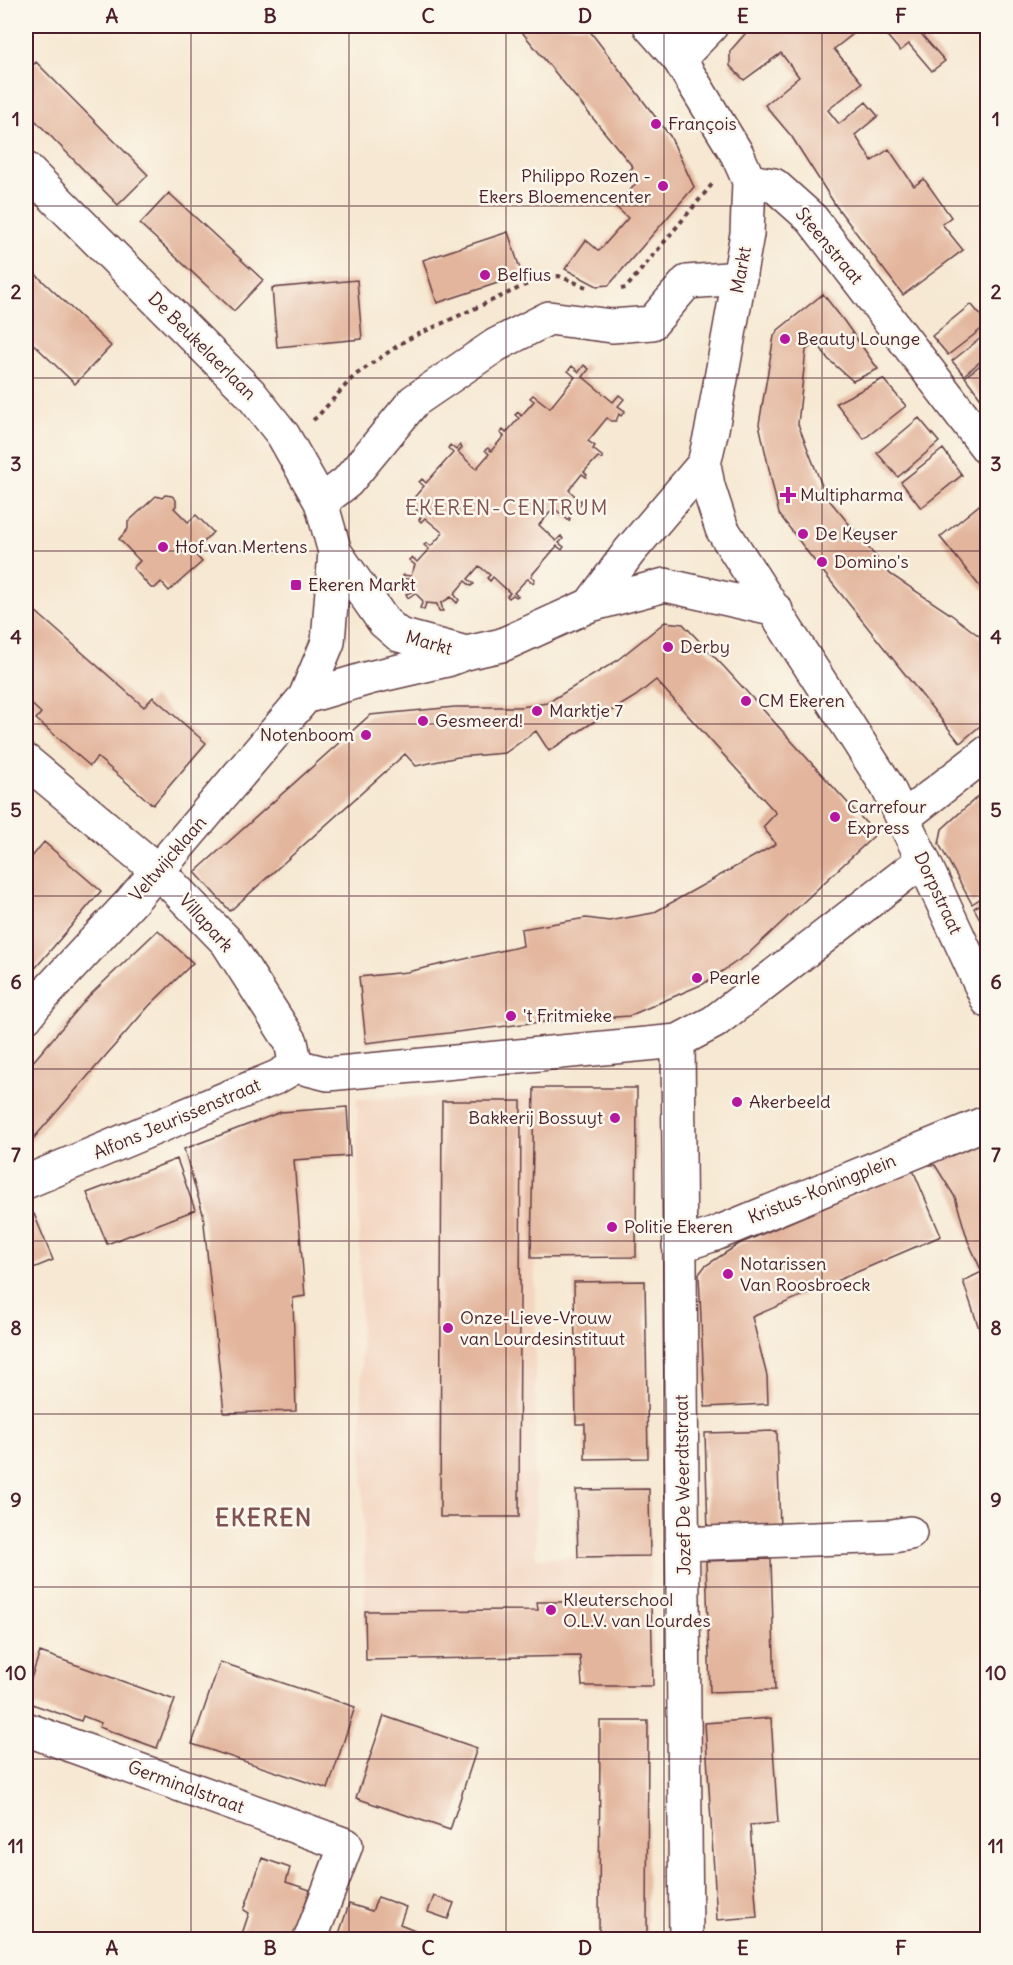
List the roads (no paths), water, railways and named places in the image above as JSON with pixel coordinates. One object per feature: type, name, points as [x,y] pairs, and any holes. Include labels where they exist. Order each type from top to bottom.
[{"type":"street","points":[[650,26],[679,59],[737,154],[749,182]]},
{"type":"street","points":[[679,59],[711,26]]},
{"type":"street","name":"De Beukelaerlaan","points":[[26,170],[250,393],[283,435],[321,502],[335,552]]},
{"type":"street","name":"Markt","points":[[749,182],[747,234],[740,278],[704,464],[708,486],[722,529],[734,550],[776,610],[887,786],[903,818]]},
{"type":"street","name":"Steenstraat","points":[[749,182],[774,185],[812,219],[987,449]]},
{"type":"street","points":[[321,502],[347,482],[414,401],[496,345],[549,318],[612,326],[652,323],[687,282],[740,278]]},
{"type":"street","name":"Markt","points":[[590,605],[629,552],[704,464]]},
{"type":"street","name":"Markt","points":[[335,552],[384,622],[399,635],[466,653],[502,645],[590,605],[664,585],[776,610]]},
{"type":"street","name":"Veltwijcklaan","points":[[26,1017],[158,871],[305,697],[328,642],[335,552]]},
{"type":"street","points":[[305,697],[466,653]]},
{"type":"street","points":[[903,818],[987,752]]},
{"type":"street","name":"Villapark","points":[[26,761],[158,871],[227,942],[291,1042],[296,1066]]},
{"type":"street","name":"Dorpstraat","points":[[903,818],[987,1001]]},
{"type":"street","points":[[296,1066],[328,1074],[678,1041],[714,1022],[923,860]]},
{"type":"street","points":[[678,1041],[679,1246]]},
{"type":"street","name":"Alfons Jeurissenstraat","points":[[26,1182],[277,1077],[296,1066]]},
{"type":"street","name":"Kristus-Koningplein","points":[[679,1246],[987,1122]]},
{"type":"street","name":"Jozef De Weerdtstraat","points":[[679,1246],[682,1276],[686,1940]]},
{"type":"street","points":[[682,1544],[893,1536],[910,1533]]},
{"type":"street","name":"Germinalstraat","points":[[26,1729],[346,1845],[310,1940]]},
{"type":"place","name":"François","points":[[656,124]]},
{"type":"place","name":"Philippo Rozen - Ekers Bloemencenter","points":[[663,186]]},
{"type":"place","name":"Belfius","points":[[485,275]]},
{"type":"place","name":"Beauty Lounge","points":[[785,339]]},
{"type":"place","name":"Multipharma","points":[[788,495]]},
{"type":"place","name":"De Keyser","points":[[803,534]]},
{"type":"place","name":"Hof van Mertens","points":[[163,547]]},
{"type":"place","name":"Domino's","points":[[822,562]]},
{"type":"place","name":"Ekeren Markt","points":[[296,585]]},
{"type":"place","name":"Derby","points":[[668,647]]},
{"type":"place","name":"CM Ekeren","points":[[746,701]]},
{"type":"place","name":"Marktje 7","points":[[537,711]]},
{"type":"place","name":"Gesmeerd!","points":[[423,721]]},
{"type":"place","name":"Notenboom","points":[[366,735]]},
{"type":"place","name":"Carrefour Express","points":[[835,817]]},
{"type":"place","name":"Pearle","points":[[697,978]]},
{"type":"place","name":"'t Fritmieke","points":[[511,1016]]},
{"type":"place","name":"Akerbeeld","points":[[737,1102]]},
{"type":"place","name":"Bakkerij Bossuyt","points":[[615,1118]]},
{"type":"place","name":"Politie Ekeren","points":[[612,1227]]},
{"type":"place","name":"Notarissen Van Roosbroeck","points":[[728,1274]]},
{"type":"place","name":"Onze-Lieve-Vrouw van Lourdesinstituut","points":[[448,1328]]},
{"type":"place","name":"Kleuterschool O.L.V. van Lourdes","points":[[551,1610]]},
{"type":"district","name":"EKEREN-CENTRUM","points":[[507,508]]},
{"type":"district","name":"EKEREN","points":[[264,1518]]}]
